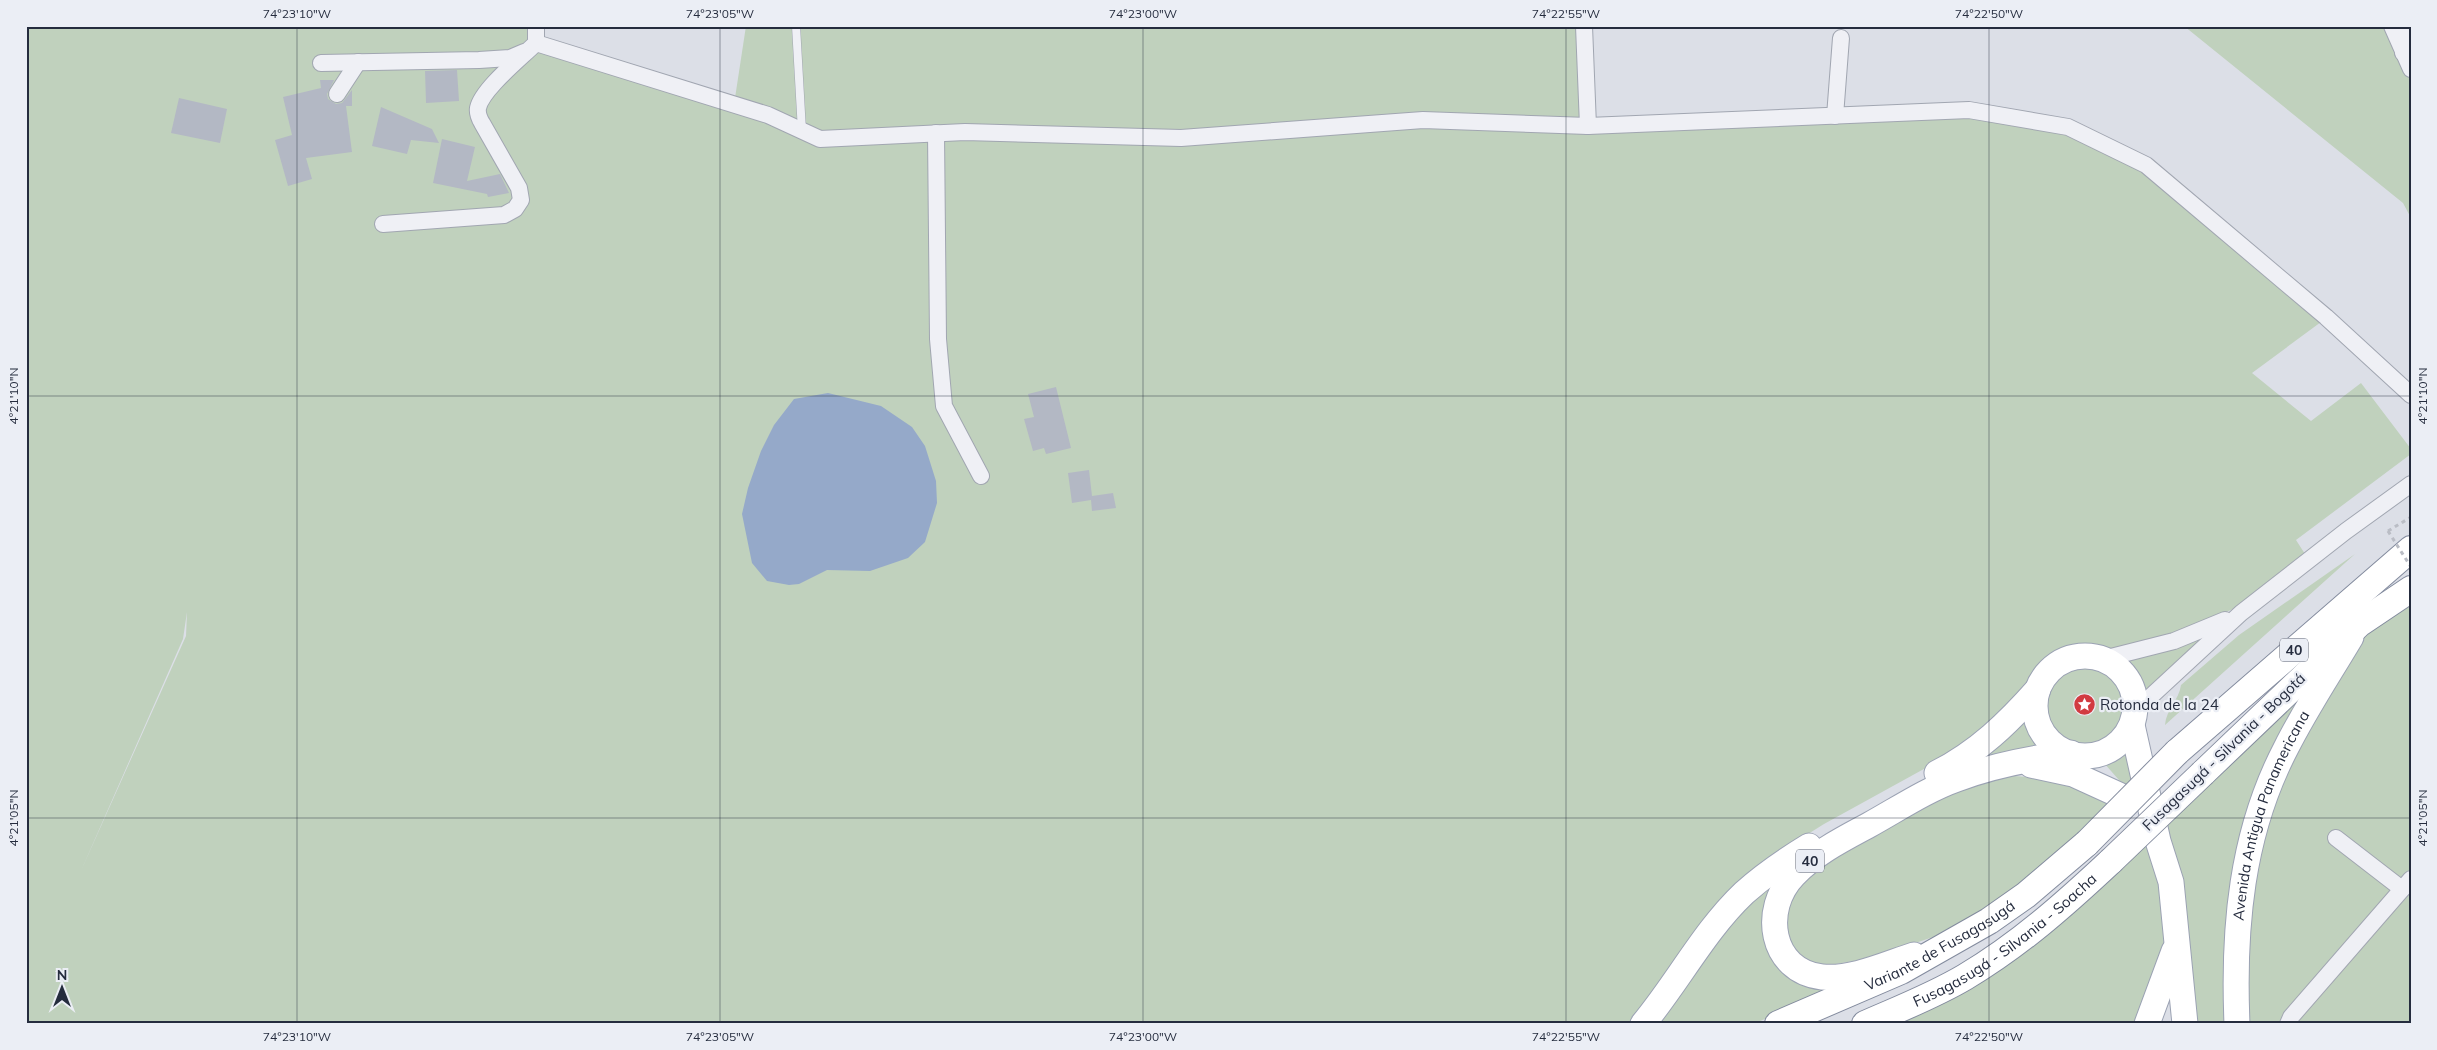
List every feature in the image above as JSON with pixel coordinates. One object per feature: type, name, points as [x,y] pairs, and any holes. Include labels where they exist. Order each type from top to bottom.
[{"type":"highway","name":"Fusagasugá - Silvania - Bogotá","points":[[2087,843],[2177,752],[2411,549]]},
{"type":"highway","name":"40","points":[[2359,624],[2411,589]]},
{"type":"highway","name":"Fusagasugá - Silvania - Bogotá","points":[[2111,862],[2359,624]]},
{"type":"highway","name":"Variante de Fusagasugá","points":[[1778,1024],[1902,971],[1989,921],[2026,895],[2087,843]]},
{"type":"highway","name":"Fusagasugá - Silvania - Soacha","points":[[1877,1020],[1964,977],[2001,953],[2070,901],[2111,862]]},
{"type":"main road","name":"Avenida Antigua Panamericana","points":[[2237,1024],[2240,899],[2254,828],[2266,791],[2285,749],[2359,624]]},
{"type":"main road","name":"40","points":[[1643,1024],[1716,925],[1743,894],[1773,869],[1813,844],[1968,756],[1998,732],[2038,689],[2048,672],[2064,660],[2088,656],[2103,659]]},
{"type":"main road","points":[[2103,659],[2119,669],[2128,680],[2134,692],[2133,718],[2158,841],[2171,882],[2185,1024]]},
{"type":"main road","points":[[2038,689],[2035,709],[2041,728],[2051,742],[2077,755],[2118,795],[2158,841]]},
{"type":"main road","name":"40","points":[[1950,943],[1855,973],[1823,977],[1802,972],[1790,962],[1780,948],[1775,932],[1774,916],[1777,902],[1794,875],[1830,846],[1955,779],[2006,765],[2077,755],[2098,754],[2116,746],[2124,738],[2133,718]]},
{"type":"main road","points":[[2006,765],[2039,766],[2066,772],[2089,780],[2118,795]]},
{"type":"main road","points":[[2147,1024],[2178,942]]},
{"type":"street","points":[[383,224],[483,218],[504,215],[515,209],[521,200],[519,188],[478,115],[478,107],[494,85],[536,43],[536,26]]},
{"type":"street","points":[[1584,26],[1588,126]]},
{"type":"street","points":[[2392,26],[2411,69]]},
{"type":"street","points":[[2403,53],[2409,26]]},
{"type":"street","points":[[1835,116],[1841,38]]},
{"type":"street","points":[[321,63],[510,58],[526,52],[536,43]]},
{"type":"street","points":[[536,43],[768,115],[820,140],[965,132],[1181,138],[1423,120],[1588,126],[1969,110],[2068,127],[2146,165],[2326,317],[2411,395]]},
{"type":"street","points":[[337,94],[358,62]]},
{"type":"street","points":[[936,133],[938,339],[944,406],[981,476]]},
{"type":"street","points":[[2133,718],[2241,613],[2346,530],[2411,484]]},
{"type":"street","points":[[2103,659],[2174,641],[2241,613]]},
{"type":"street","points":[[2288,1024],[2291,1017],[2406,884],[2336,838]]},
{"type":"lane","points":[[796,26],[802,131]]},
{"type":"path","points":[[2411,517],[2388,531],[2411,567]]},
{"type":"green space","points":[[26,26],[542,26],[543,38],[766,122],[817,146],[966,139],[1409,128],[1590,134],[1969,117],[2065,133],[2143,172],[2321,322],[2252,373],[2311,421],[2361,383],[2411,449],[2411,454],[2296,540],[2305,554],[2237,607],[2193,628],[2111,650],[2089,645],[2070,647],[2051,655],[1992,723],[1962,748],[1824,824],[1768,859],[1629,1024],[26,1024]],"holes":[[[187,612],[186,636],[80,873],[183,639]]]},
{"type":"green space","points":[[746,26],[1577,26],[1581,119],[1182,132],[822,133],[735,98]]},
{"type":"green space","points":[[2184,26],[2411,26],[2411,218],[2403,203]]},
{"type":"green space","points":[[2355,554],[2165,725],[2181,685],[2239,635]]},
{"type":"green space","points":[[2411,602],[2411,1024],[2249,1024],[2249,925],[2259,851],[2281,786],[2311,726],[2368,632]]},
{"type":"green space","points":[[2204,637],[2144,692],[2138,675],[2126,662]]},
{"type":"green space","points":[[2085,667],[2100,670],[2112,679],[2121,691],[2124,706],[2121,721],[2112,733],[2100,742],[2085,745],[2070,742],[2058,733],[2049,721],[2046,706],[2049,691],[2058,679],[2070,670]]},
{"type":"green space","points":[[2313,683],[2282,733],[2226,1024],[2196,1024],[2182,881],[2166,824]]},
{"type":"green space","points":[[2026,719],[2030,731],[2040,747],[2027,748],[1983,759],[1914,793],[1983,758]]},
{"type":"green space","points":[[2126,750],[2136,790],[2126,788],[2104,763],[2113,760]]},
{"type":"green space","points":[[2007,776],[2021,776],[2060,783],[2110,803],[2079,834],[2017,888],[1945,933],[1871,958],[1824,966],[1806,961],[1792,945],[1785,929],[1788,905],[1802,883],[1836,855],[1959,789]]},
{"type":"green space","points":[[1914,793],[1838,835],[1872,815]]},
{"type":"green space","points":[[2145,843],[2149,848],[2161,887],[2167,942],[2135,1024],[1894,1024]]},
{"type":"green space","points":[[1779,877],[1768,897],[1763,919],[1766,940],[1775,960],[1788,974],[1804,983],[1822,987],[1841,987],[1753,1024],[1657,1024],[1725,932],[1751,901]]},
{"type":"water","points":[[828,393],[881,406],[912,427],[925,446],[936,481],[937,503],[925,542],[908,558],[870,571],[827,570],[799,584],[789,585],[767,581],[752,563],[742,514],[748,488],[761,451],[774,425],[794,399]]},
{"type":"building","points":[[457,70],[459,101],[426,103],[425,71]]},
{"type":"building","points":[[320,80],[334,80],[327,94],[328,99],[336,104],[342,103],[352,90],[352,106],[346,106],[352,152],[306,158],[312,179],[288,186],[275,140],[292,135],[283,97],[321,88]]},
{"type":"building","points":[[179,98],[227,109],[220,143],[171,133]]},
{"type":"building","points":[[381,107],[432,129],[439,143],[411,140],[407,154],[372,146]]},
{"type":"building","points":[[442,139],[475,147],[467,181],[500,174],[509,193],[488,197],[487,194],[433,183]]},
{"type":"building","points":[[1056,387],[1071,448],[1046,454],[1044,448],[1033,451],[1024,419],[1034,417],[1028,394]]},
{"type":"building","points":[[1089,470],[1092,496],[1113,493],[1116,508],[1092,511],[1091,500],[1072,503],[1068,473]]},
{"type":"place","name":"Rotonda de la 24","points":[[2084,705]]}]
